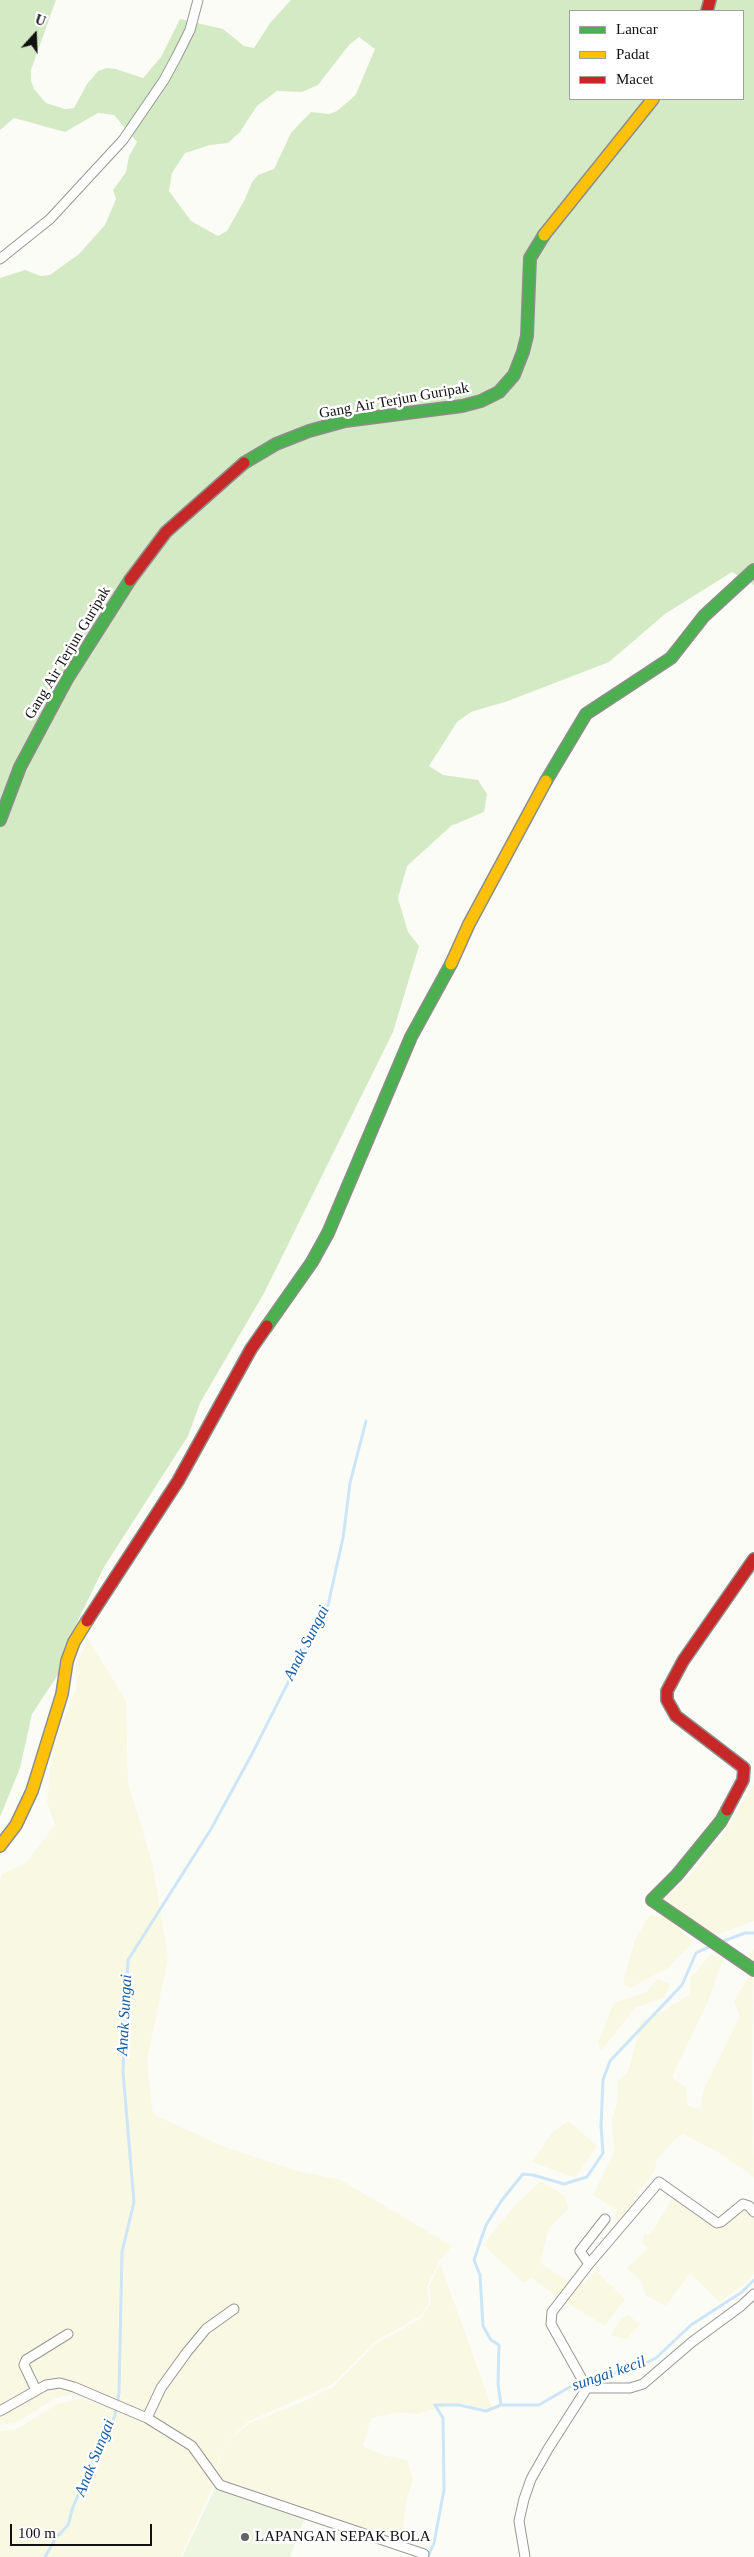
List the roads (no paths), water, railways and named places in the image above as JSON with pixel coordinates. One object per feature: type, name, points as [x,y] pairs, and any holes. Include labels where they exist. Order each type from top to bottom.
[{"type":"street","points":[[0,259],[50,219],[123,140],[160,87],[177,56],[190,30],[198,0]]},
{"type":"street","name":"Gang Air Terjun Guripak","points":[[0,820],[20,767],[63,687],[142,562],[166,532],[238,467],[276,444],[309,431],[345,421],[462,406],[481,401],[499,392],[514,375],[523,352],[527,336],[530,258],[536,245],[651,100]]},
{"type":"street","points":[[0,1846],[16,1825],[32,1791],[62,1694],[67,1661],[74,1642],[178,1481],[251,1349],[312,1262],[328,1233],[405,1051],[452,962],[469,924],[561,754],[586,714],[657,670],[671,658],[699,621],[754,570]]},
{"type":"street","points":[[754,1559],[683,1661],[667,1691],[667,1700],[676,1716],[744,1768],[743,1780],[721,1820],[677,1875],[652,1900],[754,1970]]},
{"type":"street","points":[[587,2388],[582,2376],[551,2324],[552,2312],[589,2264],[659,2182],[717,2223],[721,2222],[743,2204],[749,2206],[754,2212]]},
{"type":"street","points":[[589,2264],[580,2252],[605,2219]]},
{"type":"street","points":[[587,2388],[630,2388],[643,2384],[692,2342],[741,2306],[754,2294]]},
{"type":"street","points":[[147,2418],[161,2388],[187,2352],[206,2329],[234,2309]]},
{"type":"street","points":[[36,2390],[26,2370],[26,2360],[68,2334]]},
{"type":"street","points":[[0,2411],[36,2390],[60,2383],[147,2418],[192,2446],[220,2485],[424,2554]]},
{"type":"street","points":[[524,2557],[519,2521],[524,2498],[531,2479],[587,2388]]},
{"type":"waterway","name":"Anak Sungai","points":[[45,2557],[56,2538],[68,2525],[73,2507],[96,2453],[107,2437],[115,2415],[119,2393],[122,2252],[134,2202],[123,2072],[128,1960],[211,1829],[252,1754],[308,1643],[326,1614],[343,1538],[350,1483],[366,1421]]},
{"type":"waterway","points":[[721,1942],[745,1933],[754,1933]]},
{"type":"waterway","points":[[428,2557],[434,2543],[444,2490],[443,2418],[435,2405],[459,2405],[486,2411],[501,2405],[498,2384],[499,2345],[491,2340],[483,2326],[480,2275],[474,2260],[486,2225],[502,2200],[523,2174],[564,2184],[587,2177],[603,2153],[601,2126],[603,2080],[610,2061],[682,1985],[696,1953],[711,1946]]},
{"type":"waterway","name":"sungai kecil","points":[[501,2405],[539,2405],[580,2381],[634,2369],[656,2358],[691,2325],[742,2292],[754,2280]]},
{"type":"place","name":"LAPANGAN SEPAK BOLA","points":[[245,2537]]}]
